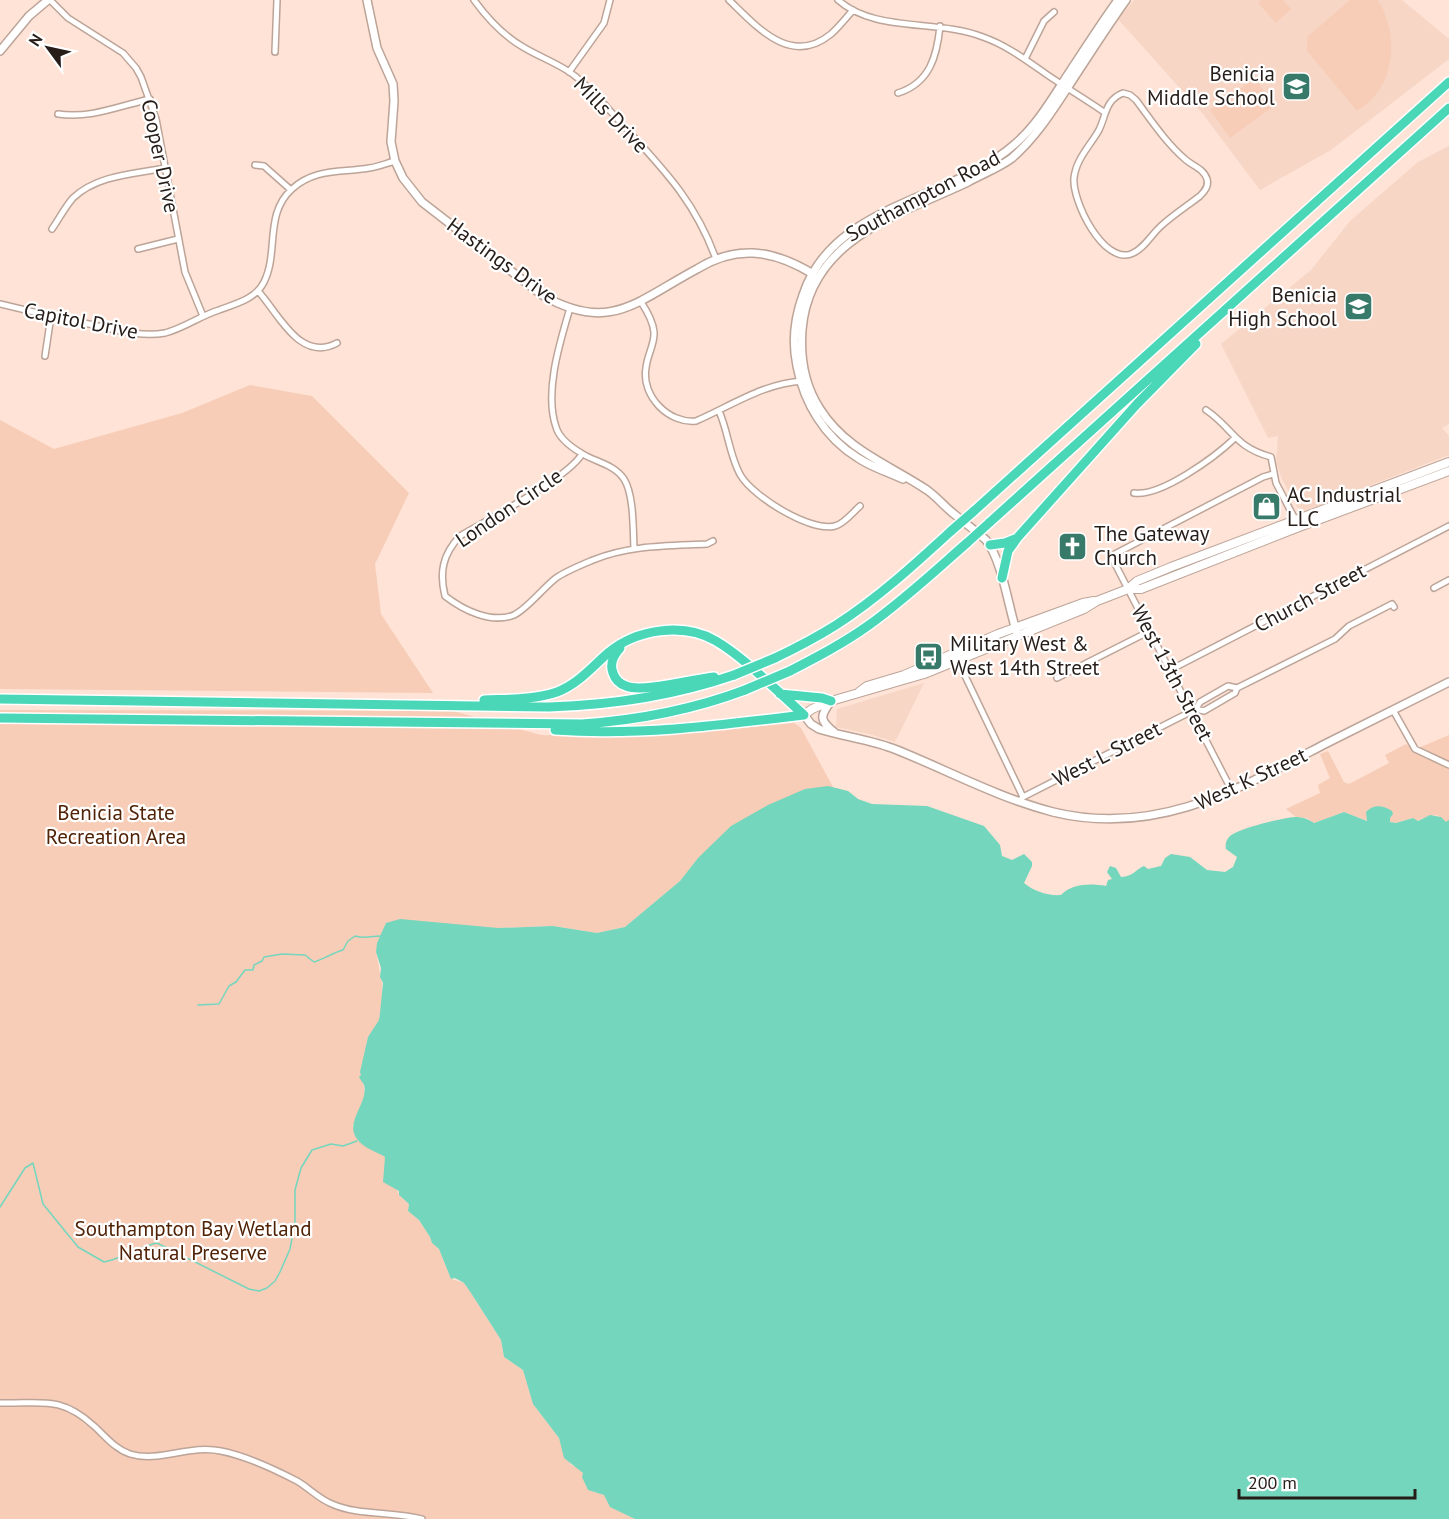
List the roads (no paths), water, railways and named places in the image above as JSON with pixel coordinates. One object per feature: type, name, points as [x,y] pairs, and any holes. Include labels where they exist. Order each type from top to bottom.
[{"type":"highway","points":[[0,699],[549,707],[617,703],[672,693],[734,675],[775,658],[827,631],[905,573],[1449,82]]},
{"type":"highway","points":[[0,718],[582,724],[625,721],[693,707],[746,690],[790,672],[833,649],[900,602],[1449,108]]},
{"type":"highway","points":[[1002,578],[1008,551],[1018,537],[1137,404],[1245,292]]},
{"type":"highway","points":[[990,545],[1005,543],[1018,537]]},
{"type":"highway","points":[[419,705],[436,700],[518,699],[557,692],[574,684],[609,652],[626,642],[655,631],[667,630],[696,632],[715,640],[734,653],[804,715]]},
{"type":"highway","points":[[626,642],[615,654],[612,669],[614,677],[627,687],[648,687],[734,675]]},
{"type":"highway","points":[[780,694],[831,701]]},
{"type":"highway","points":[[511,724],[546,730],[607,732],[663,729],[804,715]]},
{"type":"main road","points":[[804,715],[831,701],[859,692],[867,686],[956,657],[1083,603],[1097,601],[1128,589],[1141,589],[1449,462]]},
{"type":"main road","points":[[1297,523],[1449,471]]},
{"type":"street","points":[[0,51],[29,16],[49,0]]},
{"type":"street","name":"Cooper Drive","points":[[49,0],[68,18],[123,53],[136,68],[156,119],[185,272],[203,316]]},
{"type":"street","points":[[275,52],[277,0]]},
{"type":"street","name":"Hastings Drive","points":[[367,0],[374,37],[389,72],[394,91],[391,134],[395,161],[403,178],[422,202],[542,295],[570,308],[590,313],[610,312],[641,302],[716,259],[753,253],[779,258],[815,274]]},
{"type":"street","name":"Mills Drive","points":[[474,0],[487,17],[507,36],[569,72],[608,109],[676,184],[707,235],[716,259]]},
{"type":"street","points":[[569,72],[601,28],[610,0]]},
{"type":"street","points":[[729,0],[770,38],[798,46],[808,45],[830,35],[853,10]]},
{"type":"street","points":[[838,0],[853,10],[879,20],[940,26],[983,36],[1025,59],[1104,112]]},
{"type":"street","name":"Southampton Road","points":[[1065,86],[1118,0]]},
{"type":"street","name":"Southampton Road","points":[[1016,632],[1002,578],[990,545],[930,492],[858,458],[824,427],[814,412],[795,358],[796,321],[800,304],[832,247],[860,225],[964,176],[1004,153],[1033,125],[1065,86],[1126,0]]},
{"type":"street","points":[[1025,59],[1044,21],[1054,12]]},
{"type":"street","points":[[898,93],[915,86],[931,67],[937,51],[940,26]]},
{"type":"street","points":[[1122,93],[1130,95],[1171,144],[1187,161],[1201,170],[1207,179],[1206,189],[1200,196],[1160,227],[1140,249],[1124,256],[1116,253],[1101,241],[1080,208],[1075,192],[1076,169],[1099,129],[1104,112],[1118,95],[1122,93]]},
{"type":"street","points":[[58,114],[75,117],[88,115],[150,99]]},
{"type":"street","points":[[337,343],[323,349],[304,344],[286,328],[258,291],[267,277],[270,264],[274,220],[279,207],[291,190],[311,176],[323,172],[370,168],[395,161]]},
{"type":"street","points":[[255,165],[264,166],[291,190]]},
{"type":"street","points":[[52,229],[71,200],[91,185],[165,168]]},
{"type":"street","points":[[138,249],[178,240]]},
{"type":"street","name":"Capitol Drive","points":[[0,304],[122,331],[153,334],[165,333],[184,326],[233,305],[258,291]]},
{"type":"street","points":[[641,302],[654,330],[645,376],[653,398],[669,415],[681,421],[696,421],[756,392],[803,381]]},
{"type":"street","points":[[570,308],[554,372],[553,405],[556,427],[564,441],[582,454],[609,466],[624,479],[628,488],[632,513],[634,548]]},
{"type":"street","points":[[45,356],[51,316]]},
{"type":"street","points":[[1206,410],[1214,415],[1234,438],[1249,449],[1271,457],[1273,474],[1297,523]]},
{"type":"street","points":[[719,411],[738,472],[759,496],[810,523],[828,527],[838,526],[860,506]]},
{"type":"street","points":[[1134,493],[1143,495],[1150,493],[1173,481],[1209,461],[1234,438]]},
{"type":"street","name":"London Circle","points":[[582,454],[573,465],[542,487],[460,537],[449,548],[444,561],[445,596],[459,606],[477,614],[498,618],[514,615],[558,576],[593,560],[634,548],[707,544],[713,541]]},
{"type":"street","name":"West 13th Street","points":[[1232,791],[1194,710],[1170,670],[1111,556],[1225,496],[1273,474]]},
{"type":"street","name":"Church Street","points":[[1170,670],[1449,526]]},
{"type":"street","points":[[1434,588],[1449,580]]},
{"type":"street","name":"West L Street","points":[[1194,710],[1204,711],[1235,693],[1237,688],[1335,639],[1349,626],[1392,604],[1394,607]]},
{"type":"street","points":[[1057,678],[1150,631]]},
{"type":"street","points":[[956,657],[1022,799]]},
{"type":"street","name":"West K Street","points":[[804,715],[813,726],[836,734],[881,744],[1064,814],[1110,819],[1172,812],[1206,802],[1449,682]]},
{"type":"street","name":"West L Street","points":[[1022,799],[1194,710],[1200,702],[1228,686],[1237,688]]},
{"type":"street","points":[[831,701],[822,716],[825,725],[836,734]]},
{"type":"street","points":[[1393,710],[1416,749],[1449,765]]},
{"type":"street","points":[[0,1403],[33,1401],[52,1402],[64,1406],[84,1417],[114,1445],[131,1455],[158,1455],[195,1449],[221,1451],[272,1469],[298,1482],[329,1503],[340,1507],[422,1519]]},
{"type":"water","points":[[828,786],[848,791],[858,799],[872,804],[927,806],[984,826],[1000,845],[1002,856],[1012,860],[1024,854],[1032,862],[1024,883],[1036,891],[1056,895],[1061,895],[1081,885],[1106,886],[1108,880],[1112,879],[1107,872],[1110,866],[1116,868],[1121,877],[1132,874],[1144,866],[1148,869],[1161,866],[1165,858],[1171,854],[1190,857],[1207,870],[1225,872],[1233,867],[1237,857],[1226,849],[1226,842],[1230,836],[1251,827],[1281,819],[1300,817],[1314,823],[1344,812],[1367,821],[1366,812],[1378,806],[1392,811],[1390,822],[1396,823],[1413,818],[1418,821],[1430,815],[1441,817],[1446,822],[1449,820],[1449,1519],[635,1519],[610,1507],[604,1495],[588,1490],[582,1477],[583,1473],[564,1458],[559,1438],[533,1404],[523,1370],[504,1357],[501,1340],[464,1283],[455,1278],[451,1279],[439,1249],[432,1243],[419,1220],[408,1211],[409,1204],[399,1195],[399,1191],[383,1182],[385,1157],[362,1144],[354,1133],[353,1126],[365,1092],[359,1077],[360,1072],[368,1037],[379,1020],[380,1013],[383,983],[376,952],[377,943],[386,923],[400,919],[498,928],[553,926],[597,933],[625,927],[680,881],[698,858],[731,826],[768,805],[805,789]]},
{"type":"waterway","points":[[198,1005],[219,1004],[229,986],[236,982],[245,970],[253,970],[254,965],[262,961],[264,957],[282,954],[305,955],[314,962],[343,950],[348,941],[355,936],[381,936]]},
{"type":"waterway","points":[[0,1207],[25,1168],[33,1163],[43,1204],[78,1247],[104,1262],[157,1243],[249,1289],[259,1291],[275,1281],[290,1249],[295,1222],[295,1190],[301,1168],[312,1150],[331,1144],[343,1146],[357,1141]]},
{"type":"place","name":"Benicia Middle School","points":[[1296,86]]},
{"type":"place","name":"Benicia High School","points":[[1358,307]]},
{"type":"place","name":"AC Industrial LLC","points":[[1266,507]]},
{"type":"place","name":"The Gateway Church","points":[[1073,546]]},
{"type":"place","name":"Military West & West 14th Street","points":[[929,656]]},
{"type":"park label","name":"Benicia State Recreation Area","points":[[116,825]]},
{"type":"park label","name":"Southampton Bay Wetland Natural Preserve","points":[[193,1241]]}]
